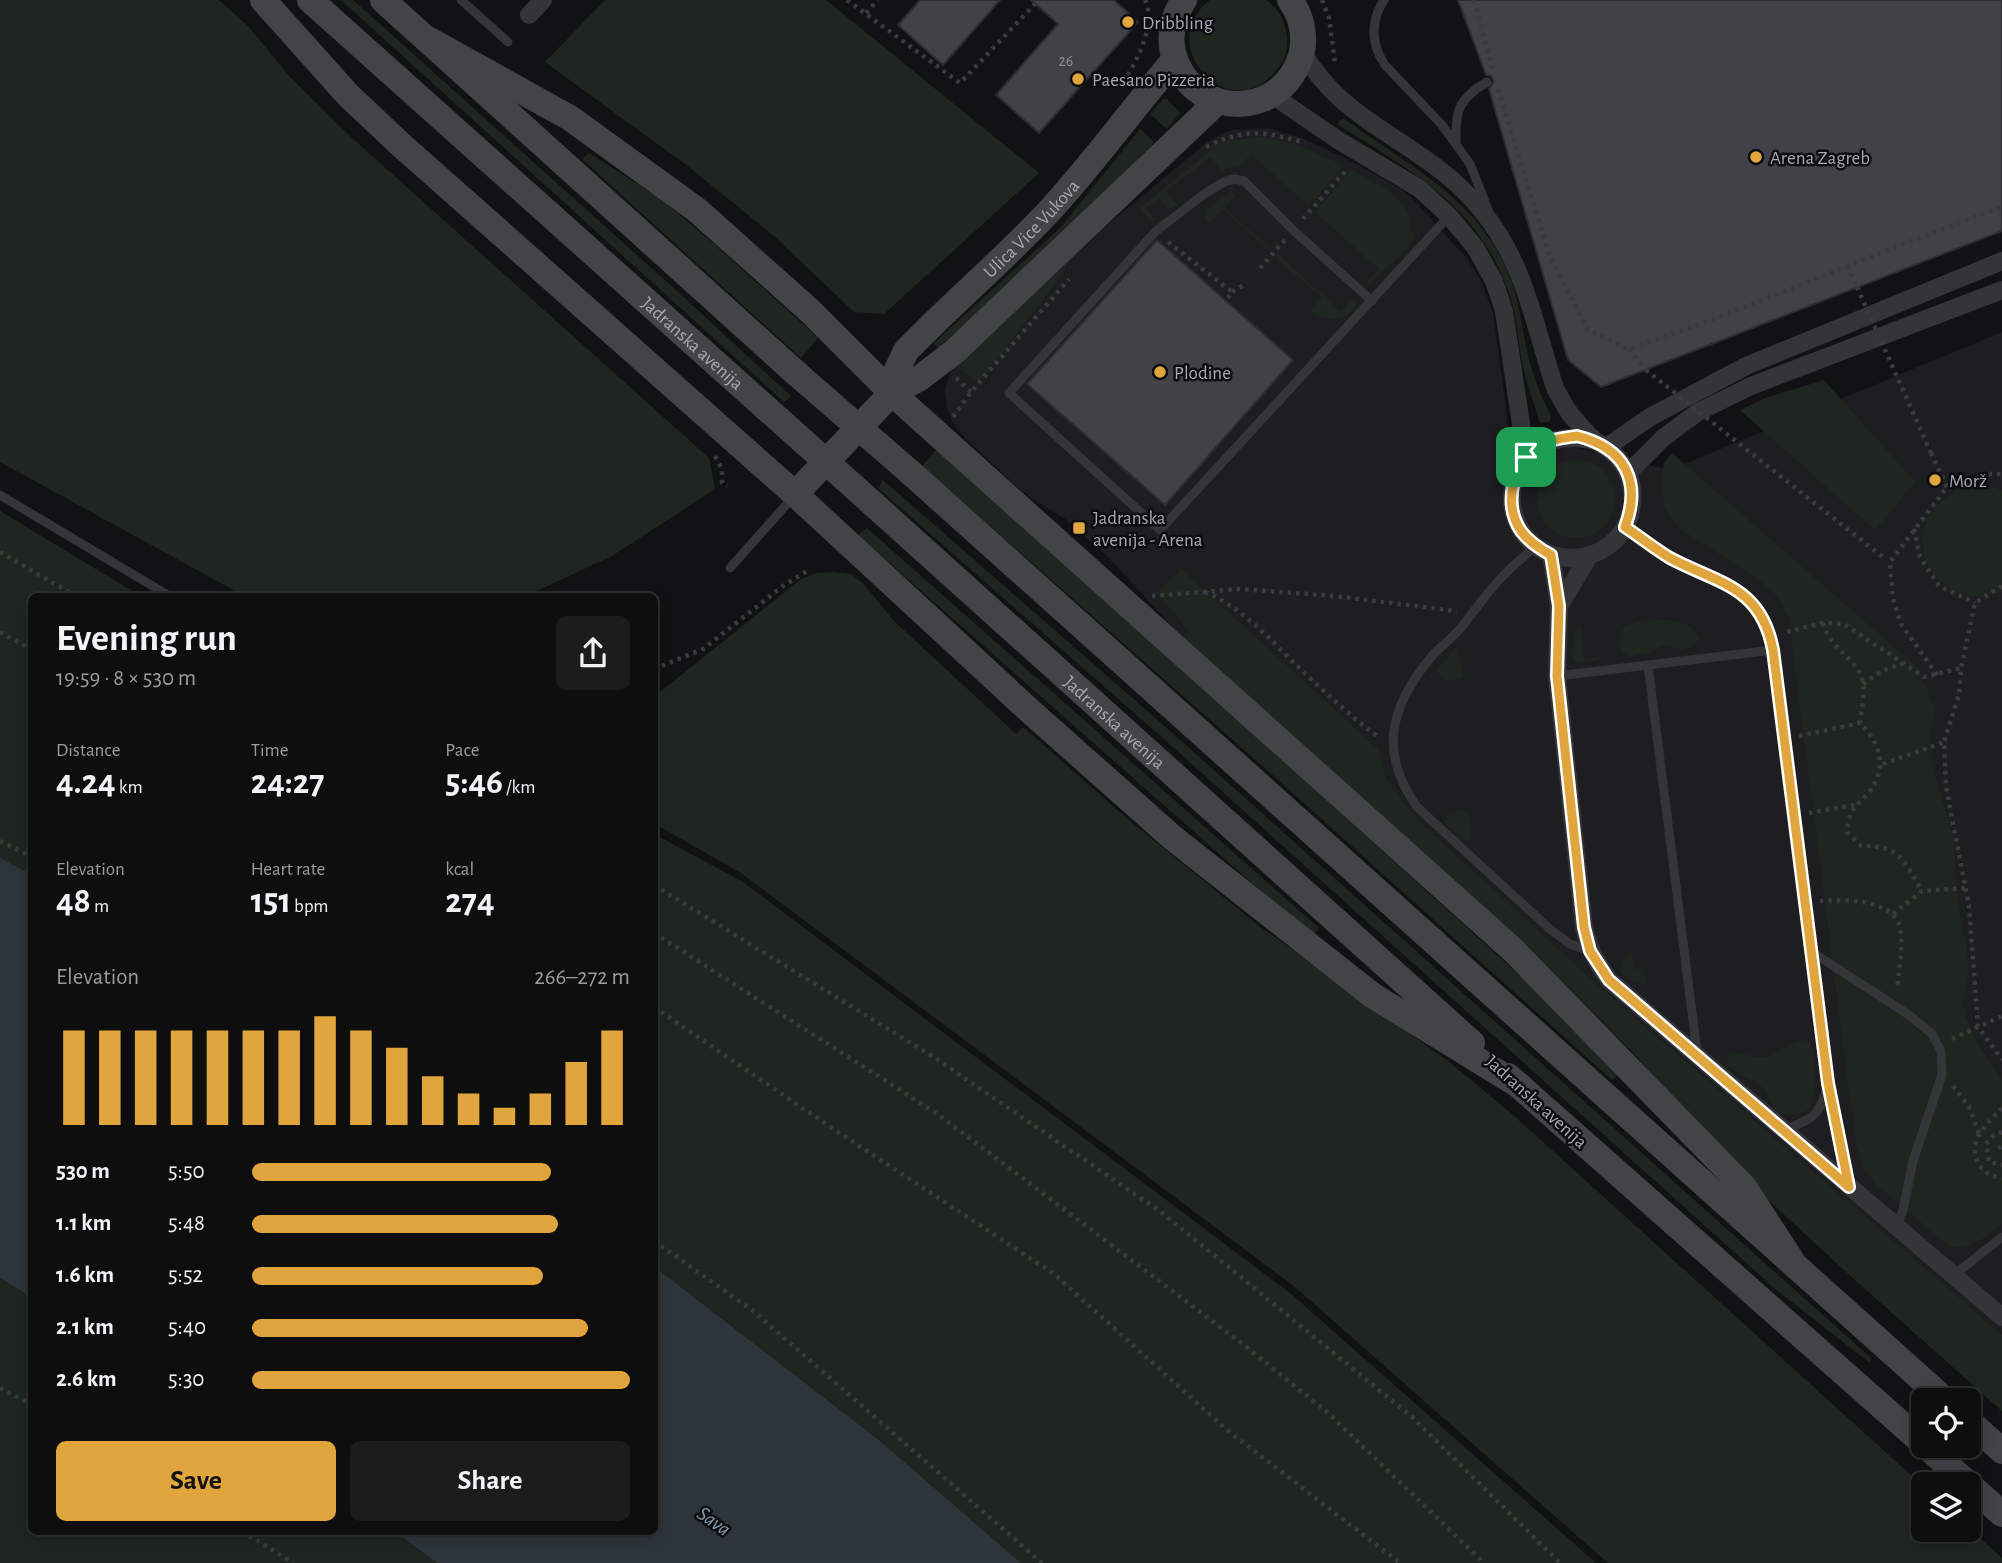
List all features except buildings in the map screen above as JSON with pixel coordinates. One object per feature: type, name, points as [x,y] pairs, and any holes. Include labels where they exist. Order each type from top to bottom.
[{"type":"main road","points":[[263,0],[348,95],[400,144],[795,494],[1031,712],[1173,838],[1372,995],[1520,1086]]},
{"type":"main road","name":"Jadranska avenija","points":[[310,0],[1520,1086],[1911,1432]]},
{"type":"main road","points":[[383,0],[797,374],[911,473],[1932,1388]]},
{"type":"main road","points":[[1179,3],[1172,30],[1175,60],[1185,80],[1200,93],[1217,102],[1233,105],[1252,103],[1272,95],[1294,73],[1302,51],[1303,36],[1300,19],[1290,0]]},
{"type":"main road","points":[[426,38],[570,118],[697,210],[810,311],[892,393],[1513,950],[1744,1188],[1794,1264]]},
{"type":"main road","name":"Ulica Vice Vukova","points":[[892,393],[894,376],[906,351],[1050,211],[1097,157],[1130,111],[1175,60]]},
{"type":"main road","name":"Ulica Vice Vukova","points":[[795,494],[892,393],[920,378],[940,363],[1217,102]]},
{"type":"main road","points":[[1981,1432],[2002,1451]]},
{"type":"main road","name":"Jadranska avenija","points":[[1940,1458],[2002,1514]]},
{"type":"street","points":[[529,15],[543,0]]},
{"type":"street","points":[[1302,51],[1321,78],[1345,102],[1373,126],[1450,178],[1493,225],[1521,274],[1555,388],[1569,413],[1601,444],[1619,458],[1628,473],[1633,491],[1632,510],[1616,540],[1604,550],[1589,556],[1570,558],[1543,550],[1521,531],[1513,513],[1511,493],[1516,474],[1526,457],[1541,445],[1558,438],[1577,436],[1601,444],[1746,366],[2002,261]]},
{"type":"street","points":[[1272,95],[1338,140],[1420,189],[1449,216],[1485,262],[1499,294],[1526,457]]},
{"type":"street","points":[[1628,473],[1663,438],[1698,412],[1751,386],[2002,290]]},
{"type":"street","points":[[1543,550],[1559,606],[1557,676],[1580,894],[1590,951],[1609,980],[2002,1317]]},
{"type":"street","points":[[1559,606],[1589,556]]},
{"type":"lane","points":[[461,0],[508,42]]},
{"type":"lane","points":[[1384,0],[1374,27],[1378,54],[1385,65],[1442,125],[1470,164],[1493,225]]},
{"type":"lane","points":[[1456,145],[1455,117],[1460,106],[1471,92],[1488,82]]},
{"type":"lane","points":[[1372,300],[1293,230],[1244,181],[1226,181],[1156,231],[1009,393],[1160,530],[1372,300],[1449,216]]},
{"type":"lane","points":[[730,568],[795,494]]},
{"type":"lane","points":[[0,495],[164,593]]},
{"type":"lane","points":[[1625,527],[1670,558],[1711,575],[1747,598],[1766,622],[1773,650],[1828,1083],[1849,1187]]},
{"type":"lane","points":[[1543,550],[1500,579],[1458,631],[1432,657],[1407,694],[1393,724],[1394,752],[1402,781],[1418,807],[1551,930],[1570,943],[1590,951]]},
{"type":"lane","points":[[1557,676],[1773,650]]},
{"type":"lane","points":[[1648,665],[1698,1055]]},
{"type":"lane","points":[[1812,952],[1909,1016],[1932,1034],[1941,1051],[1942,1075],[1913,1161],[1903,1210],[1896,1227]]},
{"type":"lane","points":[[1783,1131],[1812,1118],[1822,1107],[1828,1083]]},
{"type":"lane","points":[[1954,1275],[2002,1237]]},
{"type":"path","points":[[847,0],[960,83],[1035,4]]},
{"type":"path","points":[[866,13],[877,0]]},
{"type":"path","points":[[1125,80],[1142,46],[1148,16],[1145,0]]},
{"type":"path","points":[[1322,0],[1329,18],[1333,58],[1337,67]]},
{"type":"path","points":[[1474,0],[1510,132],[1550,257],[1588,330],[1629,349],[1646,370],[1890,562]]},
{"type":"path","points":[[1197,155],[1231,135],[1268,132],[1309,144],[1311,141]]},
{"type":"path","points":[[1300,223],[1351,165]]},
{"type":"path","points":[[1629,349],[1709,322],[2002,207]]},
{"type":"path","points":[[1260,268],[1286,238]]},
{"type":"path","points":[[1167,241],[1232,292]]},
{"type":"path","points":[[1847,266],[1947,487]]},
{"type":"path","points":[[950,422],[971,392],[1069,279]]},
{"type":"path","points":[[1226,301],[1232,292],[1247,283]]},
{"type":"path","points":[[951,373],[971,392]]},
{"type":"path","points":[[1937,675],[1901,624],[1893,599],[1890,562],[1947,487],[1992,474],[2002,474]]},
{"type":"path","points":[[1914,529],[1920,558],[1939,586],[1975,603]]},
{"type":"path","points":[[0,552],[70,593]]},
{"type":"path","points":[[658,667],[703,649],[783,586],[807,571]]},
{"type":"path","points":[[2002,586],[1975,603],[1961,668],[1959,695],[1944,742],[1946,787],[1967,888],[1978,1026],[2002,1060]]},
{"type":"path","points":[[1151,596],[1239,589],[1334,596],[1458,611]]},
{"type":"path","points":[[1202,590],[1220,598],[1258,627],[1358,722],[1381,738]]},
{"type":"path","points":[[1787,632],[1823,623],[1844,624],[1924,677],[1961,668]]},
{"type":"path","points":[[1823,623],[1826,635],[1837,650],[1858,670],[1863,684],[1860,723],[1873,738],[1882,764],[1870,790],[1854,805],[1848,817],[1847,832],[1861,846],[1880,845],[1893,850],[1905,863],[1922,891]]},
{"type":"path","points":[[0,632],[28,648]]},
{"type":"path","points":[[1863,684],[1882,671],[1903,664]]},
{"type":"path","points":[[1799,736],[1860,723]]},
{"type":"path","points":[[1882,764],[1944,742]]},
{"type":"path","points":[[1809,813],[1854,805]]},
{"type":"path","points":[[0,841],[28,855]]},
{"type":"path","points":[[658,887],[932,1056],[1161,1212],[1412,1418],[1560,1563]]},
{"type":"path","points":[[1893,914],[1922,891],[1967,888]]},
{"type":"path","points":[[1820,901],[1858,900],[1893,914],[1899,926],[1897,998]]},
{"type":"path","points":[[658,936],[939,1115],[1240,1342],[1328,1413],[1483,1563]]},
{"type":"path","points":[[658,1010],[820,1121],[1054,1274],[1227,1430],[1400,1563]]},
{"type":"path","points":[[1951,1040],[2002,1016]]},
{"type":"path","points":[[1953,1085],[1969,1107],[1979,1134]]},
{"type":"path","points":[[2002,1108],[1979,1134],[1975,1151],[1980,1167],[1989,1177],[2002,1178]]},
{"type":"path","points":[[2002,1132],[1994,1135],[1986,1144],[1989,1162],[2002,1165]]},
{"type":"path","points":[[658,1244],[751,1310],[1042,1563]]},
{"type":"path","points":[[0,1388],[28,1403]]},
{"type":"path","points":[[248,1535],[293,1563]]},
{"type":"shaded area","points":[[0,0],[219,0],[248,26],[290,77],[352,138],[709,458],[715,489],[612,556],[533,593],[239,593],[0,462]]},
{"type":"shaded area","points":[[341,0],[353,0],[791,396],[784,402]]},
{"type":"shaded area","points":[[605,0],[826,0],[1039,173],[884,314],[854,312],[774,236],[689,167],[545,62]]},
{"type":"shaded area","points":[[1210,0],[1266,0],[1283,20],[1287,40],[1284,59],[1272,75],[1254,88],[1235,90],[1218,84],[1203,72],[1193,56],[1189,37],[1194,18]]},
{"type":"shaded area","points":[[1163,99],[1167,99],[1180,113],[1167,129],[1150,114]]},
{"type":"shaded area","points":[[1343,118],[1441,187],[1482,229],[1499,254],[1512,283],[1529,360],[1551,417],[1550,422],[1540,423],[1523,365],[1512,303],[1500,270],[1484,242],[1465,218],[1443,197],[1393,160],[1337,124]]},
{"type":"shaded area","points":[[1268,128],[1302,138],[1401,189],[1468,260],[1481,281],[1493,312],[1509,432],[1670,470],[2002,332],[2002,1404],[1374,806],[1183,638],[1108,557],[1064,518],[1034,500],[1013,483],[965,438],[953,423],[945,392],[949,376],[956,364],[1113,220],[1206,143],[1234,130]]},
{"type":"shaded area","points":[[1140,129],[1154,142],[1150,147],[1057,241],[938,348],[934,343],[1060,228]]},
{"type":"shaded area","points":[[1264,137],[1297,145],[1344,166],[1309,206],[1251,154],[1238,167],[1226,168],[1222,172],[1211,157],[1167,190],[1177,205],[1169,210],[1159,198],[1146,208],[1155,220],[1152,222],[1140,208],[1216,146],[1231,140]]},
{"type":"shaded area","points":[[589,153],[658,197],[818,338],[801,358],[582,159]]},
{"type":"shaded area","points":[[1351,170],[1378,184],[1402,203],[1411,220],[1409,228],[1415,236],[1407,248],[1370,284],[1367,283],[1379,269],[1315,212]]},
{"type":"shaded area","points":[[1231,192],[1236,194],[1224,208],[1271,249],[1270,251],[1223,209],[1210,223],[1205,217],[1205,210]]},
{"type":"shaded area","points":[[1278,254],[1341,312],[1354,298],[1356,304],[1352,310],[1335,319],[1322,318],[1310,311],[1322,298],[1275,257]]},
{"type":"shaded area","points":[[1065,266],[1065,271],[980,380],[973,380],[956,364]]},
{"type":"shaded area","points":[[1824,380],[1915,482],[1875,530],[1740,410],[1765,398]]},
{"type":"shaded area","points":[[938,448],[1528,983],[1618,1075],[1612,1080],[1276,778],[922,466]]},
{"type":"shaded area","points":[[1672,453],[1918,668],[1935,709],[1930,739],[1933,769],[1953,836],[1958,906],[1967,948],[1968,977],[1963,1002],[1966,1018],[1979,1046],[2002,1080],[2002,1224],[1972,1244],[1950,1247],[1876,1184],[1863,1167],[1856,1144],[1789,620],[1778,597],[1758,579],[1679,528],[1665,508],[1661,483],[1664,463]]},
{"type":"shaded area","points":[[1568,460],[1584,460],[1598,466],[1609,477],[1615,491],[1615,507],[1609,521],[1598,532],[1584,538],[1568,538],[1554,532],[1543,521],[1537,507],[1537,491],[1543,477],[1554,466]]},
{"type":"shaded area","points":[[883,480],[1178,738],[1871,1358],[1870,1363],[1774,1288],[1174,748],[878,488]]},
{"type":"shaded area","points":[[1974,485],[2002,491],[2002,591],[1975,596],[1952,590],[1935,576],[1925,558],[1923,536],[1930,515],[1946,497]]},
{"type":"shaded area","points":[[0,511],[135,593],[28,593],[28,872],[0,858]]},
{"type":"shaded area","points":[[867,528],[1319,928],[1312,936],[858,535]]},
{"type":"shaded area","points":[[1181,569],[1378,749],[1386,779],[1417,820],[1602,989],[2002,1335],[2002,1411],[1981,1392],[1981,1388],[1976,1388],[1751,1184],[1608,1025],[1518,937],[1183,638],[1189,630],[1157,594]]},
{"type":"shaded area","points":[[817,573],[851,574],[864,584],[893,620],[1016,734],[1023,727],[1130,821],[1259,926],[1448,1061],[1512,1114],[1911,1475],[1911,1542],[1981,1542],[1981,1539],[2002,1558],[2002,1563],[1608,1563],[1295,1287],[741,873],[658,826],[658,694],[801,579]]},
{"type":"shaded area","points":[[1650,619],[1686,625],[1692,628],[1699,640],[1684,649],[1663,645],[1651,653],[1628,657],[1619,646],[1620,635],[1625,626]]},
{"type":"shaded area","points":[[1581,626],[1584,659],[1600,657],[1598,660],[1583,663],[1574,661],[1571,654],[1575,629]]},
{"type":"shaded area","points":[[1458,645],[1463,679],[1445,680],[1436,670]]},
{"type":"shaded area","points":[[1468,809],[1472,841],[1466,841],[1445,823],[1448,813]]},
{"type":"shaded area","points":[[658,836],[743,882],[1290,1293],[1596,1563],[1021,1563],[879,1440],[658,1269]]},
{"type":"shaded area","points":[[1632,953],[1634,969],[1643,968],[1645,984],[1631,981],[1621,972],[1623,959]]},
{"type":"shaded area","points":[[1803,1040],[1809,1042],[1812,1050],[1816,1075],[1811,1108],[1801,1113],[1790,1115],[1780,1112],[1764,1089],[1727,1064],[1729,1053],[1737,1052],[1762,1058]]},
{"type":"shaded area","points":[[0,1278],[28,1295],[28,1535],[399,1535],[437,1563],[0,1563]]},
{"type":"water","points":[[0,858],[28,872],[28,1295],[0,1278]]},
{"type":"water","name":"Sava","points":[[658,1269],[879,1440],[1021,1563],[437,1563],[399,1535],[658,1535]]},
{"type":"place","name":"Dribbling","points":[[1128,22]]},
{"type":"place","name":"Paesano Pizzeria","points":[[1078,79]]},
{"type":"place","name":"Arena Zagreb","points":[[1756,157]]},
{"type":"place","name":"Plodine","points":[[1160,372]]},
{"type":"place","name":"Morž","points":[[1935,480]]},
{"type":"place","name":"Jadranska avenija - Arena","points":[[1079,528]]},
{"type":"route","points":[[1577,436],[1607,447],[1619,458],[1628,473],[1633,491],[1632,510],[1625,527],[1670,558],[1711,575],[1747,598],[1766,622],[1773,650],[1828,1083],[1849,1187],[1609,980],[1590,951],[1584,927],[1562,731],[1557,676],[1559,606],[1551,555],[1535,546],[1521,531],[1513,513],[1511,493],[1516,474],[1526,457],[1541,445],[1558,438],[1577,436]]}]
